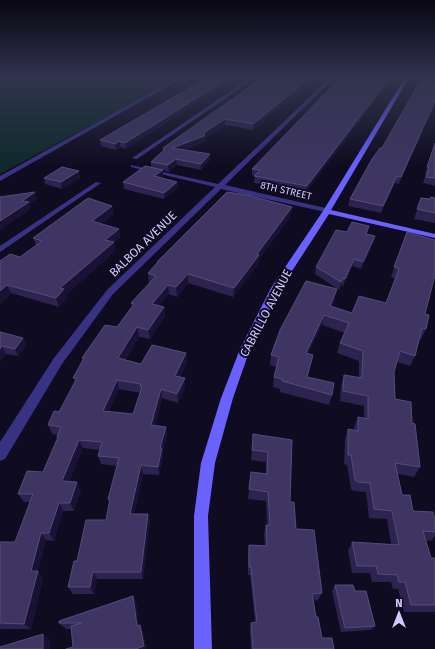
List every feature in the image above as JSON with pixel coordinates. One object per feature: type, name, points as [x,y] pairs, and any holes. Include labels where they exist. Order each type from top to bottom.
[{"type":"street","points":[[0,179],[130,106]]},
{"type":"street","points":[[135,158],[211,106]]},
{"type":"street","name":"BALBOA AVENUE","points":[[0,455],[58,361],[110,292],[302,106]]},
{"type":"street","name":"CABRILLO AVENUE","points":[[203,649],[201,516],[208,463],[227,398],[245,349],[276,288],[327,211],[390,106]]},
{"type":"street","name":"8TH STREET","points":[[133,166],[435,236]]},
{"type":"street","points":[[0,250],[98,184]]},
{"type":"green space","points":[[0,106],[126,106],[0,174]]},
{"type":"building","points":[[158,106],[184,106],[125,143],[119,141],[115,144],[100,140]]},
{"type":"building","points":[[222,106],[275,106],[253,124],[225,119],[205,132],[204,136],[172,148],[210,154],[201,164],[176,159],[168,165],[151,162],[164,150],[163,148]]},
{"type":"building","points":[[313,106],[368,106],[307,186],[254,176],[260,170],[252,169]]},
{"type":"building","points":[[406,106],[433,106],[401,177],[397,176],[383,206],[350,199],[372,159],[380,148],[382,148]]},
{"type":"building","points":[[435,143],[435,178],[426,177],[429,167],[427,167]]},
{"type":"building","points":[[145,166],[163,170],[154,176],[177,182],[164,193],[123,182]]},
{"type":"building","points":[[62,167],[79,171],[61,182],[44,178]]},
{"type":"building","points":[[35,192],[22,201],[29,202],[0,221],[0,197]]},
{"type":"building","points":[[227,192],[247,195],[292,207],[234,288],[188,274],[176,287],[168,285],[152,304],[164,307],[148,330],[137,327],[118,358],[141,364],[152,345],[186,353],[175,376],[185,378],[177,394],[161,389],[151,425],[166,427],[160,448],[162,448],[158,467],[141,465],[130,514],[148,514],[141,572],[93,572],[90,587],[68,587],[74,561],[77,561],[86,520],[106,520],[110,499],[108,499],[119,458],[98,456],[102,442],[79,440],[62,481],[77,482],[70,503],[59,503],[49,533],[41,533],[31,571],[38,571],[24,624],[0,623],[0,542],[15,542],[33,494],[18,494],[27,471],[43,472],[61,427],[48,425],[54,411],[59,412],[77,378],[73,378],[84,358],[82,358],[105,325],[117,327],[134,304],[131,303],[156,276],[148,273],[157,262]],"holes":[[[117,380],[141,384],[140,386],[142,387],[133,414],[103,411]]]},
{"type":"building","points":[[431,197],[435,198],[435,213],[417,209],[421,198],[430,199]]},
{"type":"building","points":[[88,198],[112,206],[92,221],[119,229],[105,240],[114,242],[60,288],[64,289],[56,298],[7,285],[0,291],[0,261],[10,254],[20,257],[42,241],[33,238]]},
{"type":"building","points":[[352,222],[369,226],[366,234],[375,236],[363,262],[354,259],[345,279],[343,278],[341,282],[316,267],[336,230],[347,232]]},
{"type":"building","points":[[407,232],[435,240],[435,275],[425,314],[429,315],[426,329],[422,328],[415,356],[400,351],[394,372],[395,399],[411,402],[412,423],[415,424],[420,467],[395,463],[402,495],[410,495],[413,511],[433,512],[435,519],[435,532],[423,531],[431,558],[435,558],[435,605],[411,605],[405,582],[399,582],[397,575],[378,574],[376,566],[357,566],[352,542],[399,545],[392,511],[374,509],[370,483],[358,482],[355,480],[351,455],[348,455],[348,429],[358,431],[358,417],[368,419],[368,396],[343,391],[344,375],[362,378],[363,351],[340,343],[349,323],[324,315],[306,353],[313,355],[307,377],[334,383],[332,395],[282,381],[282,379],[274,377],[279,357],[271,355],[280,330],[306,281],[337,289],[330,306],[352,313],[359,296],[386,303],[399,269],[394,267]]},
{"type":"building","points":[[0,332],[23,338],[15,349],[2,346],[0,349]]},
{"type":"building","points":[[253,434],[292,440],[290,502],[294,502],[296,529],[314,530],[322,593],[312,594],[322,638],[332,638],[334,649],[253,649],[251,623],[257,622],[251,567],[249,567],[249,545],[267,546],[266,525],[270,525],[268,492],[249,489],[251,472],[267,474],[268,452],[252,450]]},
{"type":"building","points":[[335,585],[353,585],[355,591],[366,591],[375,626],[345,628]]},
{"type":"building","points":[[133,596],[137,626],[140,625],[144,646],[136,649],[66,649],[73,647],[71,626],[82,623],[59,623],[59,621]]},
{"type":"building","points":[[43,634],[43,649],[0,649],[0,647]]}]
